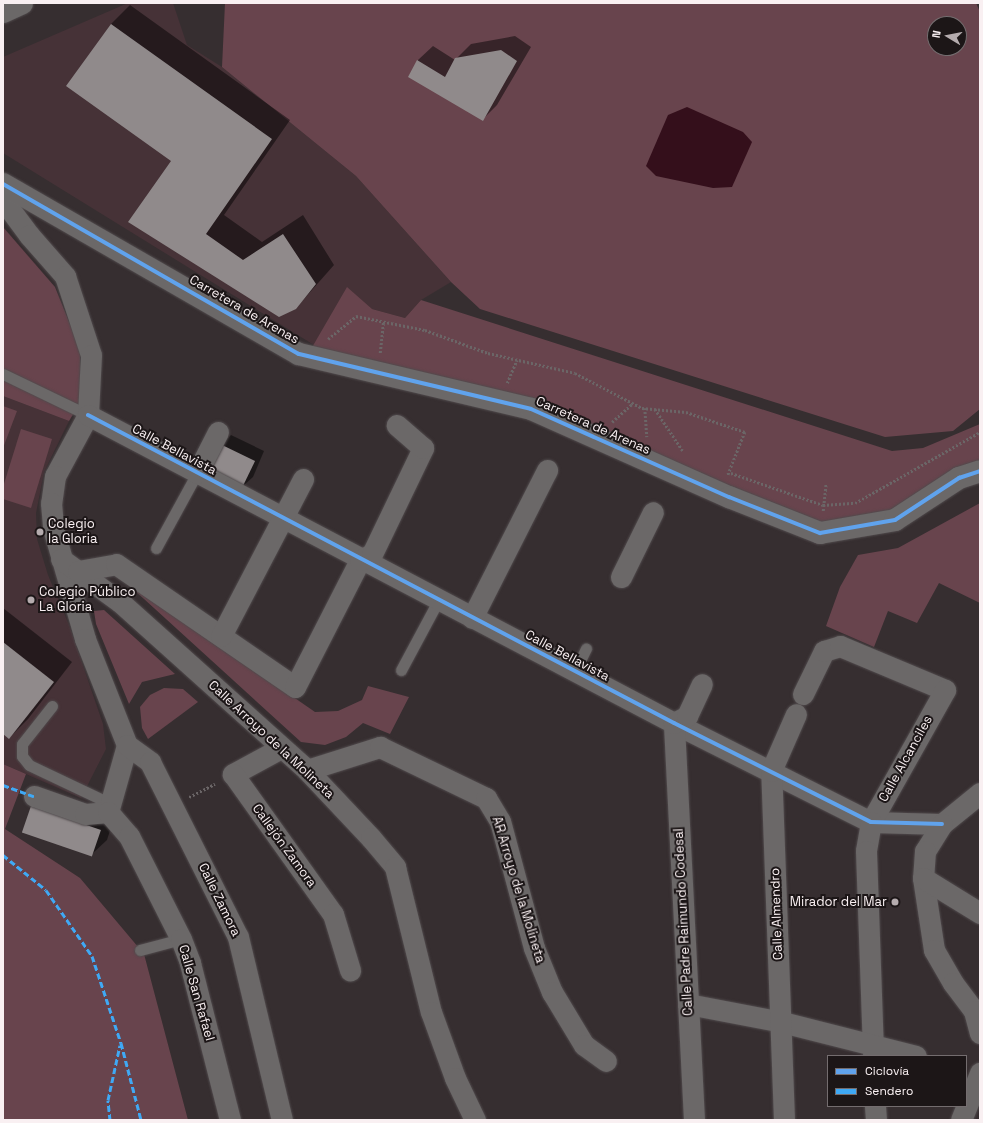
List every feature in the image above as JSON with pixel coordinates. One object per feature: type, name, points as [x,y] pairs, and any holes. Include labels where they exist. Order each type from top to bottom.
[{"type":"street","points":[[3,12],[22,3]]},
{"type":"street","name":"Carretera de Arenas","points":[[3,184],[163,274],[299,354],[531,409],[721,493],[820,533]]},
{"type":"street","points":[[3,200],[29,235],[66,276],[91,355],[88,415],[55,476],[51,504],[53,528],[85,639],[127,746],[109,808],[86,814],[34,796]]},
{"type":"street","name":"Calle Bellavista","points":[[88,415],[280,518],[674,724],[872,822],[942,824]]},
{"type":"street","points":[[78,571],[116,564],[295,687],[360,560],[372,554],[423,448],[397,425]]},
{"type":"street","name":"Calle Bellavista","points":[[197,473],[218,432]]},
{"type":"street","points":[[472,618],[547,470]]},
{"type":"street","points":[[820,533],[896,520],[959,478],[980,471]]},
{"type":"street","points":[[221,636],[280,518],[303,480]]},
{"type":"street","points":[[621,577],[653,512]]},
{"type":"street","name":"Calle Arroyo de la Molineta","points":[[61,559],[120,602],[307,770],[371,838],[395,867],[431,1012],[455,1078],[475,1120]]},
{"type":"street","name":"Calle Alcanciles","points":[[803,694],[824,651],[840,646],[945,690],[872,822],[866,851],[873,1051]]},
{"type":"street","points":[[674,724],[687,716],[702,684]]},
{"type":"street","name":"Calle Almendro","points":[[784,1120],[782,1022],[771,771],[796,714]]},
{"type":"street","name":"Calle Padre Raimundo Codesal","points":[[674,724],[694,1120]]},
{"type":"street","name":"Calle Zamora","points":[[127,746],[150,762],[238,937],[282,1120]]},
{"type":"street","name":"AR Arroyo de la Molineta","points":[[307,770],[380,747],[486,798],[500,821],[534,948],[552,992],[584,1045],[606,1061]]},
{"type":"street","points":[[233,774],[281,748]]},
{"type":"street","name":"Callejón Zamora","points":[[233,774],[333,914],[350,970]]},
{"type":"street","points":[[980,793],[942,824],[925,851],[923,878],[934,950],[953,983],[977,1012],[980,1033]]},
{"type":"street","name":"Calle San Rafael","points":[[109,808],[129,836],[180,939],[190,963],[230,1120]]},
{"type":"street","points":[[923,878],[980,913]]},
{"type":"street","points":[[688,1004],[782,1022],[873,1051],[907,1055]]},
{"type":"street","points":[[967,1066],[980,1070]]},
{"type":"street","points":[[967,1105],[980,1074]]},
{"type":"street","name":"Calle Arroyo de la Molineta","points":[[455,1078],[492,1120]]},
{"type":"street","points":[[875,1107],[876,1120]]},
{"type":"street","points":[[961,1120],[966,1107]]},
{"type":"lane","points":[[3,374],[88,415]]},
{"type":"lane","points":[[156,548],[197,473]]},
{"type":"lane","points":[[401,670],[438,601]]},
{"type":"lane","points":[[575,672],[586,648]]},
{"type":"lane","points":[[52,706],[22,744],[22,756],[29,765],[109,808]]},
{"type":"lane","points":[[140,950],[180,939]]},
{"type":"path","points":[[307,356],[356,316],[425,330],[488,353],[575,373],[645,408],[686,412],[745,432],[721,493]]},
{"type":"path","points":[[378,373],[383,322]]},
{"type":"path","points":[[596,438],[633,403]]},
{"type":"path","points":[[645,408],[649,461]]},
{"type":"path","points":[[655,409],[681,451],[688,454]]},
{"type":"path","points":[[722,469],[823,506],[855,503],[980,432]]},
{"type":"path","points":[[820,533],[826,484]]},
{"type":"path","points":[[172,806],[233,774]]},
{"type":"shaded area","points":[[128,3],[173,3],[187,45],[222,67],[356,176],[451,282],[421,300],[405,318],[372,309],[323,331],[314,345],[3,153],[3,57]]},
{"type":"shaded area","points":[[225,3],[976,3],[980,12],[980,409],[953,431],[885,437],[480,309],[451,282],[356,176],[222,67]]},
{"type":"shaded area","points":[[687,107],[743,132],[752,142],[732,187],[713,188],[656,176],[646,166],[668,115]]},
{"type":"shaded area","points":[[3,227],[55,287],[80,349],[80,403],[69,421],[3,396]]},
{"type":"shaded area","points":[[347,287],[372,309],[405,318],[421,300],[892,451],[923,448],[980,424],[980,471],[895,520],[820,533],[531,409],[307,356]]},
{"type":"shaded area","name":"Colegio Público La Gloria","points":[[3,396],[69,421],[44,472],[36,513],[37,539],[48,575],[69,625],[103,724],[106,749],[81,798],[3,764]]},
{"type":"shaded area","points":[[3,406],[17,411],[3,448]]},
{"type":"shaded area","points":[[21,429],[52,439],[31,508],[3,499],[3,487]]},
{"type":"shaded area","points":[[980,503],[980,603],[939,583],[917,623],[888,611],[874,647],[826,626],[840,587],[858,555],[898,548]]},
{"type":"shaded area","points":[[121,578],[315,712],[338,711],[362,700],[368,686],[409,697],[390,734],[363,723],[346,737],[325,745],[301,742]]},
{"type":"shaded area","points":[[104,610],[175,674],[142,682],[129,704],[96,624],[94,611]]},
{"type":"shaded area","points":[[164,688],[183,689],[198,702],[148,739],[142,728],[140,707],[150,695]]},
{"type":"shaded area","points":[[3,764],[26,774],[5,829],[80,878],[144,954],[188,1120],[3,1120]]},
{"type":"building","points":[[111,24],[272,139],[206,234],[243,260],[283,234],[316,284],[296,309],[279,317],[128,222],[171,161],[66,86]]},
{"type":"building","points":[[501,50],[517,61],[483,121],[408,77],[417,60],[445,77],[455,58]]},
{"type":"building","points":[[220,444],[255,461],[242,487],[207,470]]},
{"type":"building","points":[[3,642],[54,682],[9,739],[3,734]]},
{"type":"building","points":[[31,806],[101,830],[92,857],[22,832]]},
{"type":"marked path","points":[[3,785],[34,796]]},
{"type":"marked path","points":[[3,855],[46,890],[92,956],[121,1043],[141,1120]]},
{"type":"marked path","points":[[110,1120],[108,1100],[120,1045]]},
{"type":"cycle path","points":[[3,184],[299,354],[531,409],[729,497],[820,533],[895,520],[959,478],[980,471]]},
{"type":"cycle path","points":[[88,415],[674,723],[871,822],[942,824]]},
{"type":"place","name":"Colegio la Gloria","points":[[40,532]]},
{"type":"place","name":"Colegio Público La Gloria","points":[[31,600]]},
{"type":"place","name":"Mirador del Mar","points":[[895,902]]}]
